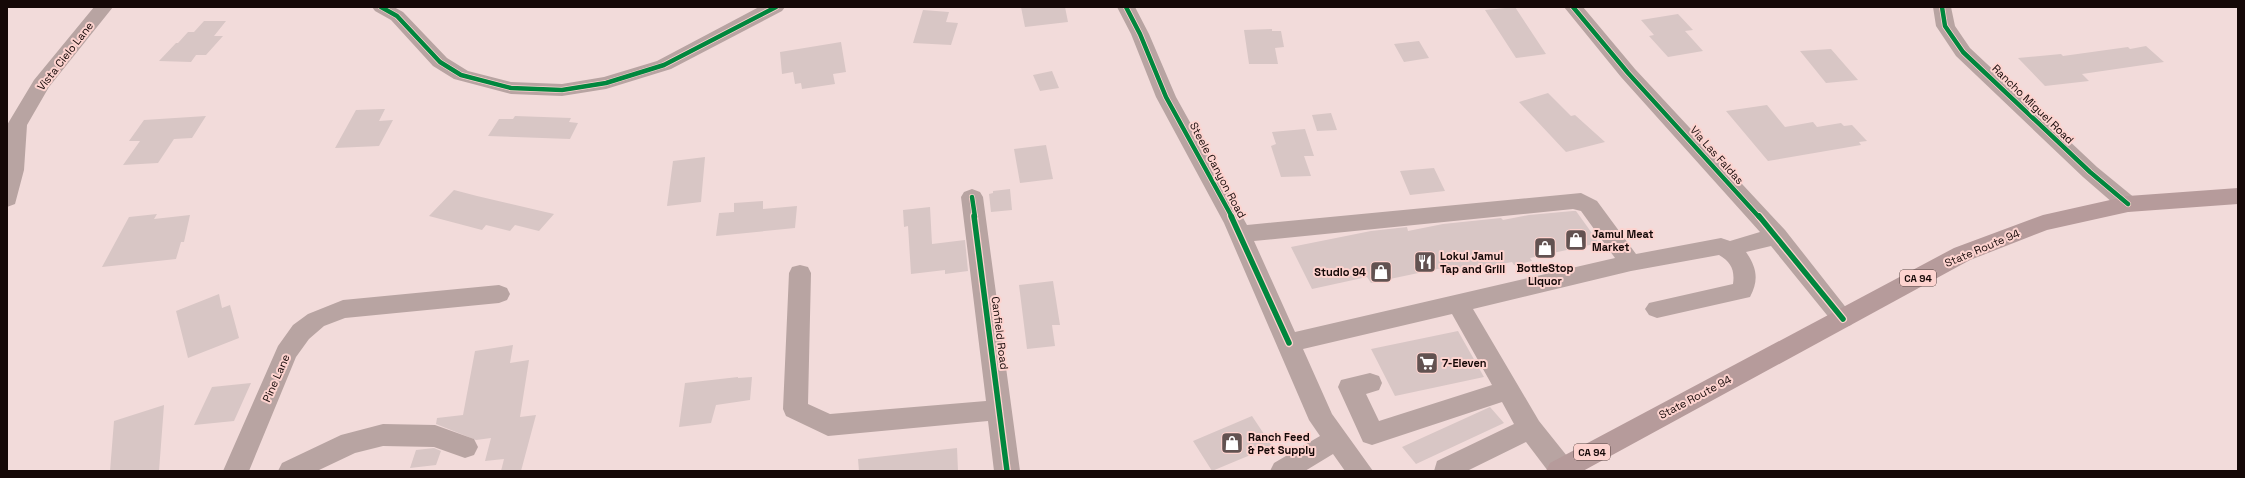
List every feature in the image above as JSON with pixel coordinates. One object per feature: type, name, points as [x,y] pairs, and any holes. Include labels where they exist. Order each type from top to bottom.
[{"type":"highway","name":"State Route 94","points":[[1560,470],[1962,254],[2043,222],[2128,204],[2238,196]]},
{"type":"street","name":"Vista Cielo Lane","points":[[7,199],[14,170],[17,125],[41,84],[104,7]]},
{"type":"street","points":[[381,7],[397,16],[440,62],[461,75],[511,88],[562,90],[606,83],[664,65],[765,11],[776,7]]},
{"type":"street","name":"Steele Canyon Road","points":[[1126,7],[1140,34],[1166,97],[1240,234],[1322,420],[1360,471]]},
{"type":"street","name":"Via Las Faldas","points":[[1573,7],[1628,73],[1777,236],[1843,319]]},
{"type":"street","name":"Rancho Miguel Road","points":[[1942,7],[1941,17],[1947,31],[1963,52],[2090,172],[2128,204]]},
{"type":"street","name":"Canfield Road","points":[[972,197],[1007,471]]},
{"type":"street","points":[[1240,234],[1581,201],[1589,206],[1631,263]]},
{"type":"street","points":[[1729,249],[1777,236]]},
{"type":"street","points":[[1289,343],[1631,263],[1721,246],[1729,249],[1738,256],[1745,271],[1746,283],[1742,290],[1657,309]]},
{"type":"street","points":[[800,273],[795,409],[828,425],[1000,410]]},
{"type":"street","name":"Pine Lane","points":[[236,471],[286,353],[301,332],[316,320],[343,309],[499,294]]},
{"type":"street","points":[[1458,303],[1530,428],[1560,470]]},
{"type":"street","points":[[1370,383],[1350,387],[1372,434],[1507,390]]},
{"type":"street","points":[[1446,469],[1530,428]]},
{"type":"street","points":[[290,471],[350,443],[383,435],[435,436],[465,447]]},
{"type":"street","points":[[1283,471],[1337,439]]},
{"type":"building","points":[[1021,7],[1065,7],[1068,22],[1025,27]]},
{"type":"building","points":[[1515,7],[1546,54],[1516,58],[1485,10]]},
{"type":"building","points":[[923,10],[949,12],[946,22],[958,23],[951,45],[913,43]]},
{"type":"building","points":[[1678,14],[1693,30],[1685,31],[1703,51],[1668,57],[1649,36],[1654,35],[1641,20]]},
{"type":"building","points":[[204,21],[226,21],[214,36],[223,36],[206,55],[196,55],[191,62],[159,61],[188,32],[194,32]]},
{"type":"building","points":[[1272,29],[1272,31],[1281,31],[1284,47],[1275,48],[1278,64],[1249,64],[1244,30]]},
{"type":"building","points":[[1419,41],[1429,58],[1404,62],[1394,44]]},
{"type":"building","points":[[841,42],[846,72],[833,74],[835,84],[802,89],[801,83],[795,84],[793,72],[782,74],[780,52]]},
{"type":"building","points":[[2146,46],[2164,62],[2082,74],[2089,81],[2045,86],[2018,58],[2061,54],[2063,56]]},
{"type":"building","points":[[1831,49],[1858,80],[1826,83],[1800,51]]},
{"type":"building","points":[[1052,71],[1059,88],[1040,91],[1033,75]]},
{"type":"building","points":[[1548,93],[1571,116],[1575,115],[1605,142],[1566,152],[1519,102]]},
{"type":"building","points":[[1767,105],[1785,127],[1813,122],[1817,127],[1841,123],[1844,126],[1852,125],[1867,141],[1859,142],[1861,145],[1768,161],[1726,111]]},
{"type":"building","points":[[385,109],[379,121],[393,120],[379,146],[335,148],[356,110]]},
{"type":"building","points":[[1331,113],[1337,130],[1317,131],[1312,115]]},
{"type":"building","points":[[206,116],[192,138],[174,139],[158,163],[123,165],[140,141],[129,141],[144,120]]},
{"type":"building","points":[[515,116],[571,118],[569,122],[578,123],[570,139],[488,136],[499,119],[513,119]]},
{"type":"building","points":[[1305,129],[1314,156],[1304,156],[1311,176],[1281,177],[1271,146],[1276,144],[1272,132]]},
{"type":"building","points":[[1046,145],[1053,179],[1020,183],[1014,149]]},
{"type":"building","points":[[705,157],[701,202],[667,206],[673,161]]},
{"type":"building","points":[[1434,168],[1445,191],[1410,195],[1400,171]]},
{"type":"building","points":[[1010,189],[1012,210],[991,212],[989,194],[993,193],[993,191]]},
{"type":"building","points":[[454,190],[554,214],[539,231],[515,225],[510,231],[486,225],[482,230],[429,216]]},
{"type":"building","points":[[763,201],[763,209],[797,206],[795,228],[716,236],[719,213],[734,212],[734,203]]},
{"type":"building","points":[[930,207],[932,244],[965,240],[968,271],[945,274],[945,270],[911,274],[908,226],[904,227],[903,210]]},
{"type":"building","points":[[1576,211],[1599,243],[1530,258],[1532,261],[1514,265],[1512,262],[1446,275],[1442,268],[1371,283],[1367,277],[1312,289],[1291,247],[1371,231],[1407,227],[1408,231],[1443,224],[1501,218],[1503,220],[1529,215]]},
{"type":"building","points":[[157,214],[154,219],[190,215],[184,242],[181,242],[176,259],[102,267],[129,217]]},
{"type":"building","points":[[1053,281],[1060,325],[1052,325],[1055,346],[1027,349],[1019,285]]},
{"type":"building","points":[[219,294],[222,308],[230,305],[239,338],[188,358],[176,311]]},
{"type":"building","name":"7-Eleven","points":[[1458,331],[1484,377],[1395,396],[1371,349]]},
{"type":"building","points":[[513,345],[510,363],[529,360],[520,417],[536,415],[521,471],[501,471],[504,459],[485,461],[491,438],[476,440],[436,424],[437,418],[463,415],[475,351]]},
{"type":"building","points":[[738,377],[752,377],[750,400],[716,405],[711,423],[679,427],[685,383]]},
{"type":"building","points":[[251,383],[234,421],[194,425],[212,387]]},
{"type":"building","points":[[164,405],[159,471],[110,471],[114,421]]},
{"type":"building","points":[[1490,407],[1504,423],[1416,464],[1402,447]]},
{"type":"building","name":"Ranch Feed & Pet Supply","points":[[1252,416],[1272,446],[1212,471],[1193,441]]},
{"type":"building","points":[[434,448],[441,451],[436,465],[410,468],[416,450]]},
{"type":"building","points":[[957,448],[958,471],[859,471],[858,459]]},
{"type":"cycle path","points":[[381,7],[397,16],[440,62],[461,75],[511,88],[562,90],[606,83],[664,65],[765,11],[776,7]]},
{"type":"cycle path","points":[[1126,7],[1140,34],[1166,97],[1235,223],[1289,343]]},
{"type":"cycle path","points":[[1573,7],[1628,73],[1771,230],[1843,319]]},
{"type":"cycle path","points":[[1942,7],[1945,26],[1951,37],[1963,52],[2090,172],[2128,204]]},
{"type":"cycle path","points":[[972,197],[1007,471]]},
{"type":"place","name":"Jamul Meat Market","points":[[1576,240]]},
{"type":"place","name":"BottleStop Liquor","points":[[1545,248]]},
{"type":"place","name":"Lokul Jamul Tap and Grill","points":[[1425,262]]},
{"type":"place","name":"Studio 94","points":[[1381,272]]},
{"type":"place","name":"7-Eleven","points":[[1427,363]]},
{"type":"place","name":"Ranch Feed & Pet Supply","points":[[1232,443]]}]
